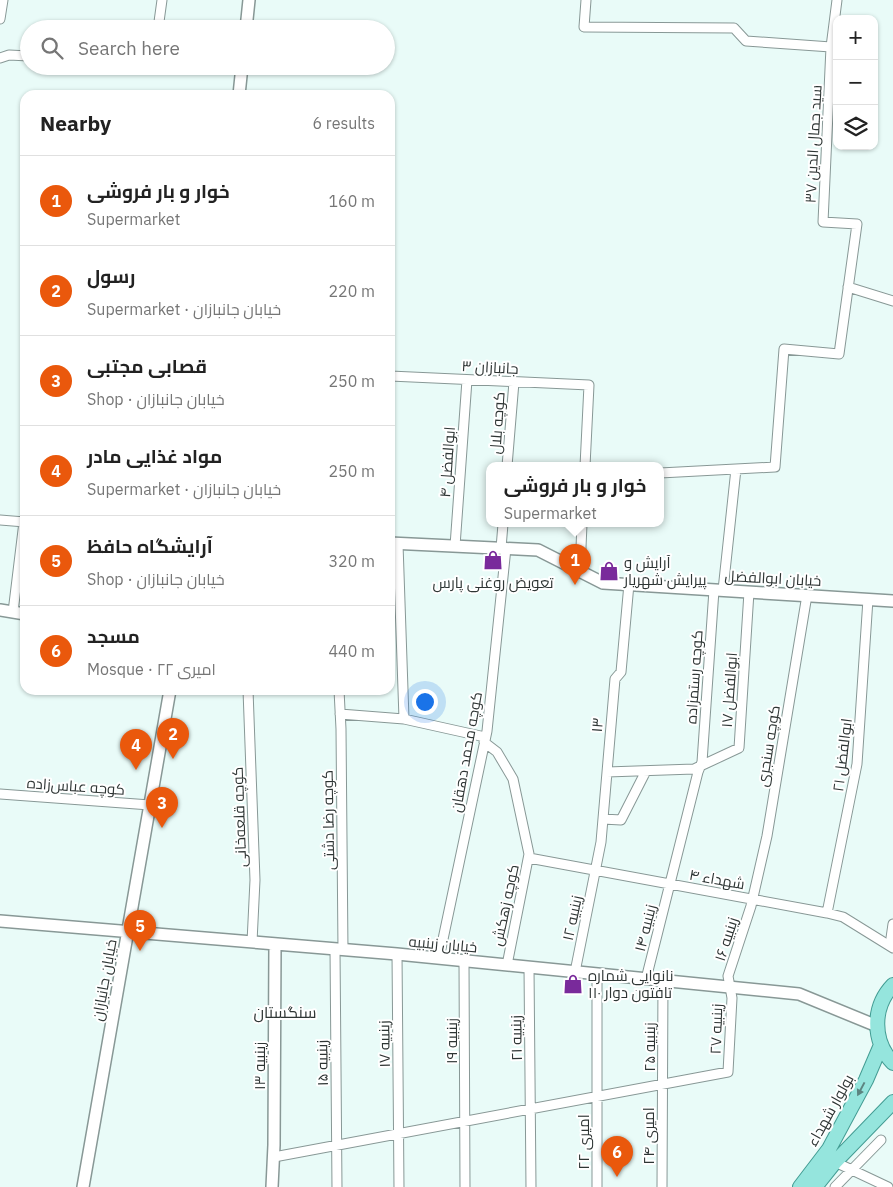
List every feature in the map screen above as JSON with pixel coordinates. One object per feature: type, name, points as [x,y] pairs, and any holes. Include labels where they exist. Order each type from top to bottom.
[{"type":"main road","points":[[893,985],[881,1002],[877,1026],[881,1045],[893,1063]]},
{"type":"main road","name":"بولوار شهداء","points":[[800,1187],[829,1150],[866,1080],[881,1045]]},
{"type":"main road","name":"بولوار شهداء","points":[[815,1187],[835,1162],[893,1102]]},
{"type":"street","points":[[0,20],[2,0]]},
{"type":"street","points":[[159,20],[162,0]]},
{"type":"street","points":[[247,20],[249,0]]},
{"type":"street","points":[[586,0],[584,26],[734,28],[746,40],[831,47]]},
{"type":"street","name":"سید جمال الدین ۳۷","points":[[837,0],[831,47],[823,222],[857,224],[848,287]]},
{"type":"street","points":[[0,58],[9,55],[20,56]]},
{"type":"street","points":[[240,90],[241,75]]},
{"type":"street","points":[[664,473],[775,467],[784,349],[839,354],[848,287],[893,300]]},
{"type":"street","name":"جانبازان ۳","points":[[395,376],[588,385],[585,462]]},
{"type":"street","name":"ابوالفضل ۴","points":[[455,546],[467,380]]},
{"type":"street","name":"کوچه بلال","points":[[507,462],[514,382]]},
{"type":"street","name":"کوچه رستمزاده","points":[[670,884],[702,762],[718,590],[736,469]]},
{"type":"street","points":[[0,520],[20,522]]},
{"type":"street","points":[[503,527],[504,548]]},
{"type":"street","points":[[580,571],[582,527]]},
{"type":"street","name":"خیابان ابوالفضل","points":[[395,544],[538,550],[603,583],[893,600]]},
{"type":"street","name":"کوچه محمد دهقان","points":[[439,958],[485,740],[504,548]]},
{"type":"street","points":[[13,612],[20,555]]},
{"type":"street","points":[[395,561],[404,718]]},
{"type":"street","name":"۱۳","points":[[596,871],[602,842],[615,679],[621,672],[629,584]]},
{"type":"street","name":"ابوالفضل ۱۷","points":[[701,766],[739,748],[749,592]]},
{"type":"street","name":"کوچه سنجری","points":[[752,899],[767,836],[807,595]]},
{"type":"street","name":"ابوالفضل ۲۱","points":[[827,913],[857,764],[868,599]]},
{"type":"street","points":[[0,610],[20,613]]},
{"type":"street","name":"خیابان جانبازان","points":[[83,1187],[169,695]]},
{"type":"street","name":"کوچه قلعه‌خانی","points":[[248,695],[255,880],[252,942]]},
{"type":"street","name":"کوچه رضا دشتی","points":[[339,695],[339,950]]},
{"type":"street","points":[[340,714],[404,718],[485,740]]},
{"type":"street","name":"کوچه زهکش","points":[[485,740],[496,752],[513,778],[529,858],[506,965]]},
{"type":"street","points":[[607,772],[694,769],[701,766]]},
{"type":"street","points":[[603,820],[621,820],[646,771]]},
{"type":"street","name":"کوچه عباس‌زاده","points":[[0,794],[150,805]]},
{"type":"street","name":"شهداء ۴","points":[[529,858],[827,913],[843,917],[891,946]]},
{"type":"street","name":"زینبیه ۱۲","points":[[575,972],[596,871]]},
{"type":"street","name":"زینبیه ۱۴","points":[[646,979],[670,884]]},
{"type":"street","name":"زینبیه ۱۶","points":[[730,987],[728,976],[752,899]]},
{"type":"street","name":"خیابان زینبیه","points":[[0,921],[397,954],[799,994],[877,1026]]},
{"type":"street","points":[[891,946],[893,924]]},
{"type":"street","name":"زینبیه ۱۳","points":[[272,1187],[274,1158],[275,944]]},
{"type":"street","name":"زینبیه ۱۵","points":[[337,1187],[339,950]]},
{"type":"street","name":"زینبیه ۱۷","points":[[397,954],[399,1187]]},
{"type":"street","name":"زینبیه ۱۹","points":[[464,961],[465,1187]]},
{"type":"street","name":"زینبیه ۲۱","points":[[529,967],[531,1187]]},
{"type":"street","name":"امیری ۲۲","points":[[597,974],[597,1187]]},
{"type":"street","name":"زینبیه ۲۵","points":[[662,1084],[663,980]]},
{"type":"street","name":"زینبیه ۲۷","points":[[662,1084],[728,1072],[732,998],[730,987]]},
{"type":"street","points":[[274,1158],[662,1084]]},
{"type":"street","name":"امیری ۲۴","points":[[662,1084],[662,1187]]},
{"type":"street","points":[[835,1187],[881,1140]]},
{"type":"street","points":[[835,1162],[888,1187]]},
{"type":"place","name":"تعویض روغنی پارس","points":[[493,560]]},
{"type":"place","name":"آرایش و پیرایش شهریار","points":[[609,571]]},
{"type":"place","name":"خوار و بار فروشی","points":[[575,585]]},
{"type":"place","name":"رسول","points":[[173,759]]},
{"type":"place","name":"مواد غذایی مادر","points":[[136,770]]},
{"type":"place","name":"قصابی مجتبی","points":[[162,828]]},
{"type":"place","name":"آرایشگاه حافظ","points":[[140,951]]},
{"type":"place","name":"نانوایی شماره ۱۱۰ تافتون دوار","points":[[573,984]]},
{"type":"place","name":"مسجد","points":[[617,1177]]},
{"type":"district","name":"سنگستان","points":[[285,1012]]}]
